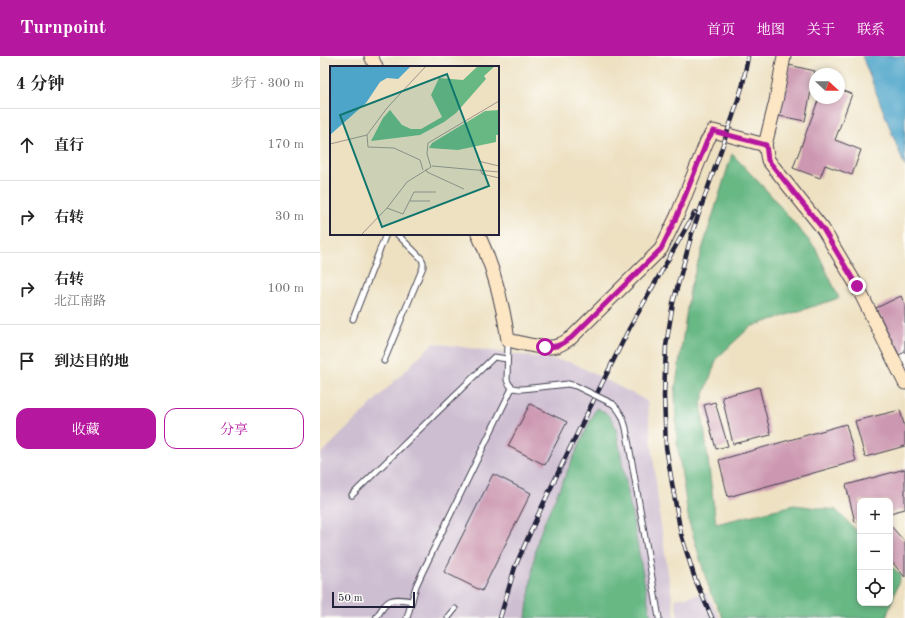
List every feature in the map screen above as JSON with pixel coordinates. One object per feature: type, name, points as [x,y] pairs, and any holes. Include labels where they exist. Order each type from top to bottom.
[{"type":"street","points":[[371,56],[376,66]]},
{"type":"street","points":[[784,56],[766,145],[768,160],[823,229],[857,286],[905,383]]},
{"type":"street","points":[[478,235],[492,270],[505,319],[508,340],[535,346],[555,347],[571,338],[661,249],[677,216],[707,141],[713,131],[766,145]]},
{"type":"lane","points":[[353,319],[386,235]]},
{"type":"lane","points":[[384,361],[423,267],[421,258],[398,235]]},
{"type":"lane","points":[[508,340],[506,380],[508,385],[512,388],[522,389],[568,384],[576,386],[613,404],[622,414],[626,428],[659,618]]},
{"type":"lane","points":[[352,495],[494,357],[507,359]]},
{"type":"lane","points":[[406,618],[422,571],[512,388]]},
{"type":"lane","points":[[376,618],[390,600],[397,599],[412,601]]},
{"type":"lane","points":[[448,618],[455,609]]},
{"type":"shaded area","points":[[433,343],[571,362],[647,401],[661,527],[675,618],[320,618],[320,455]]},
{"type":"shaded area","points":[[707,593],[720,618],[678,618],[675,599]]},
{"type":"green space","points":[[732,154],[768,192],[816,249],[839,298],[750,327],[717,358],[701,403],[716,524],[794,505],[836,510],[857,531],[857,606],[890,606],[886,618],[723,618],[710,592],[689,522],[677,443],[675,392],[690,288]]},
{"type":"green space","points":[[596,408],[609,416],[616,429],[651,618],[526,618],[538,539]]},
{"type":"green space","points":[[893,568],[901,575],[893,598]]},
{"type":"water","points":[[862,56],[905,56],[905,167]]},
{"type":"building","points":[[789,65],[809,70],[809,101],[805,121],[779,116]]},
{"type":"building","points":[[845,91],[852,94],[835,140],[861,150],[852,175],[825,165],[820,178],[793,168],[817,104],[845,104]]},
{"type":"building","points":[[901,296],[905,305],[905,352],[899,355],[876,308]]},
{"type":"building","points":[[759,387],[771,435],[733,444],[722,397]]},
{"type":"building","points":[[715,402],[728,446],[716,449],[704,405]]},
{"type":"building","points":[[530,404],[567,422],[545,465],[508,446]]},
{"type":"building","points":[[900,410],[905,428],[905,446],[865,457],[855,421]]},
{"type":"building","points":[[846,424],[856,461],[728,497],[719,460]]},
{"type":"building","points":[[905,469],[905,509],[893,512],[893,498],[857,498],[857,522],[855,522],[846,485]]},
{"type":"building","points":[[493,474],[531,493],[482,591],[444,572]]},
{"type":"building","points":[[893,528],[905,542],[905,577],[893,563]]},
{"type":"railway","points":[[712,618],[695,579],[681,534],[674,495],[666,447],[664,396],[666,346],[673,303],[692,233],[733,116],[743,84],[748,56]]},
{"type":"railway","points":[[500,618],[515,567],[567,454],[629,329],[695,212]]},
{"type":"route","points":[[545,347],[555,347],[571,338],[661,249],[677,216],[707,141],[713,131],[766,145],[768,160],[823,229],[857,286]]}]
